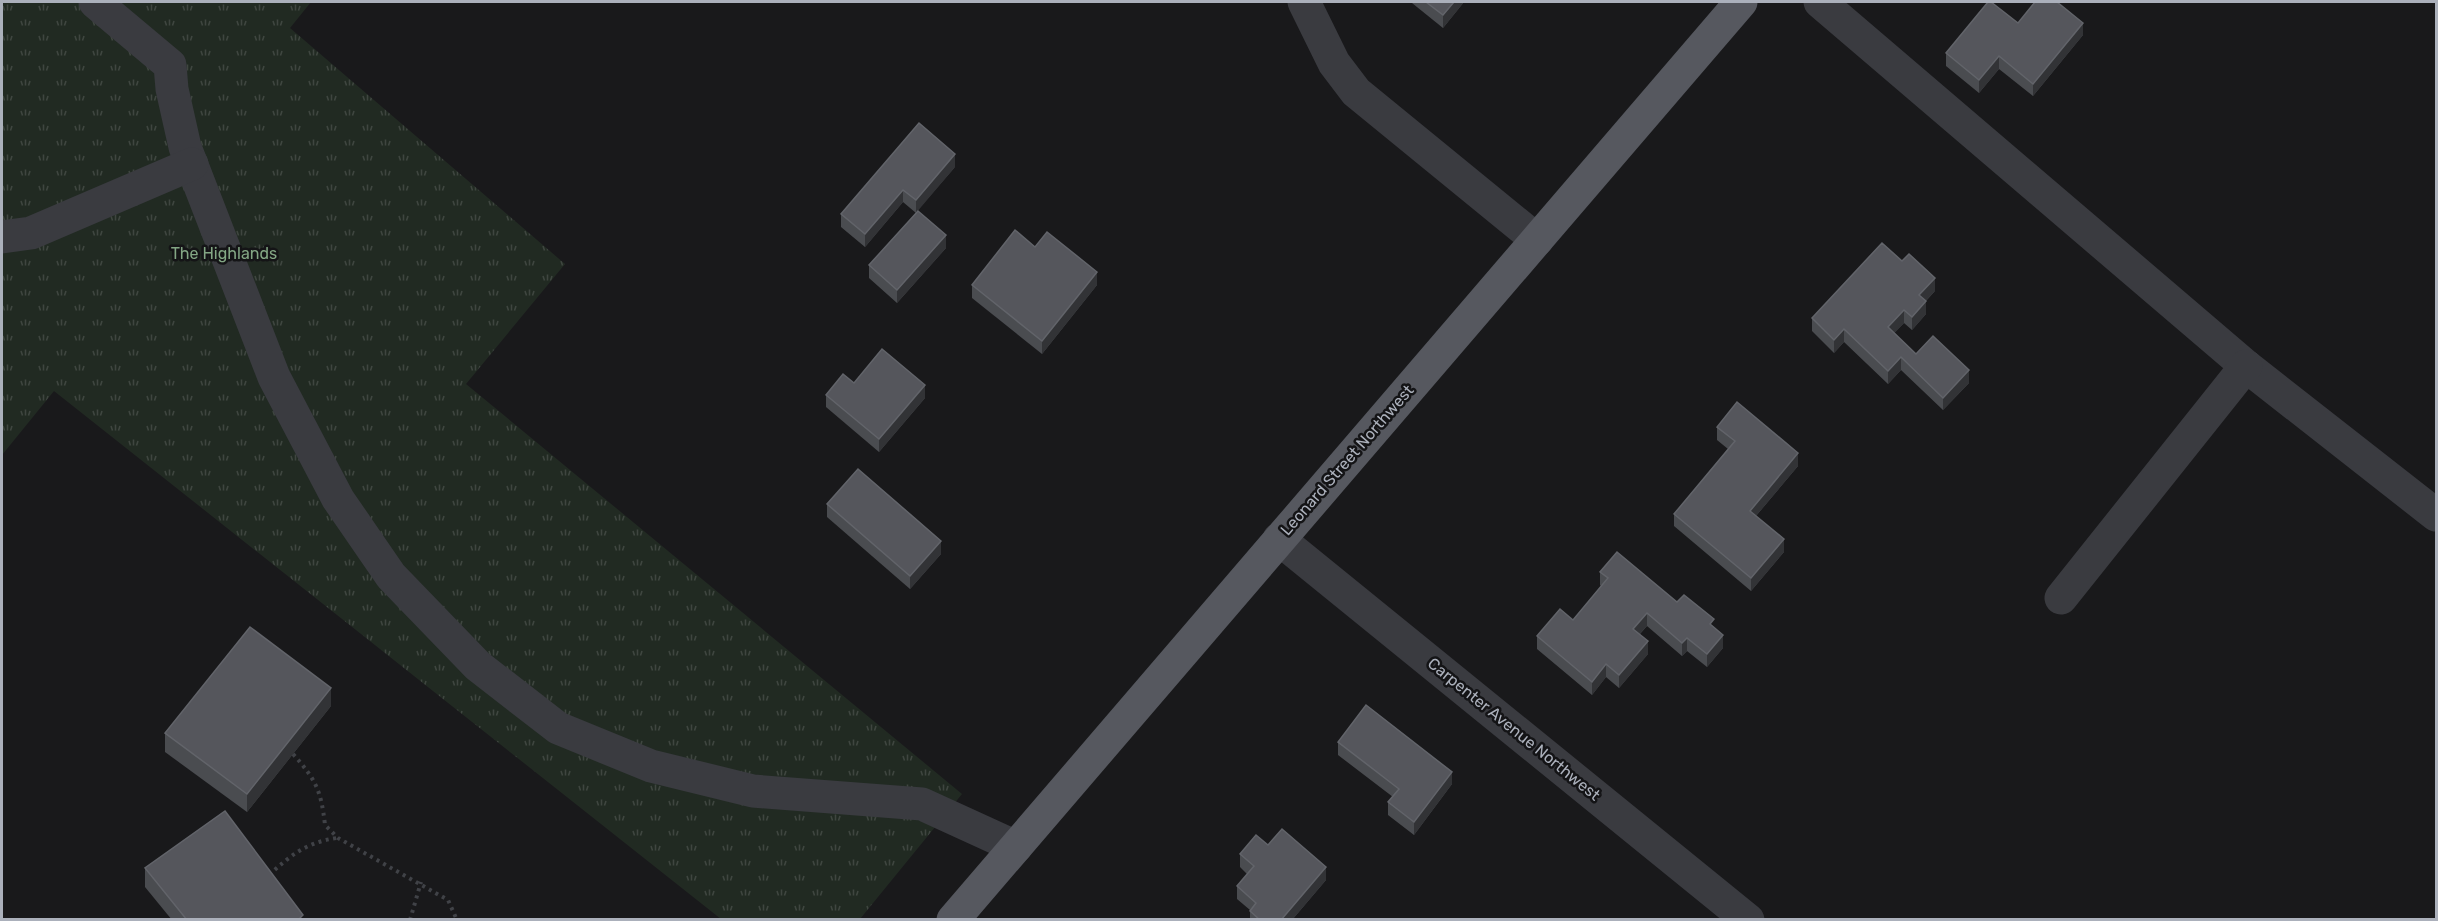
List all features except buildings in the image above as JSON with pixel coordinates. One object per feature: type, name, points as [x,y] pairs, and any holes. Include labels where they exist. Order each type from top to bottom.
[{"type":"main road","name":"Leonard Street Northwest","points":[[953,920],[1741,2]]},
{"type":"street","points":[[96,2],[170,65],[172,89],[189,156],[274,377],[338,500],[392,576],[478,666],[558,728],[651,766],[753,791],[922,804],[1016,847]]},
{"type":"street","points":[[1304,2],[1335,63],[1356,92],[1537,240]]},
{"type":"street","points":[[1820,2],[2246,366],[2436,515]]},
{"type":"street","points":[[2,237],[31,232],[189,156]]},
{"type":"street","points":[[2061,598],[2246,366]]},
{"type":"street","name":"Carpenter Avenue Northwest","points":[[1279,538],[1749,920]]},
{"type":"path","points":[[293,754],[315,778],[323,804],[325,825],[338,838],[421,882],[448,900],[457,920]]},
{"type":"path","points":[[268,875],[286,859],[316,840],[338,838]]},
{"type":"path","points":[[410,920],[421,882]]},
{"type":"green space","name":"The Highlands","points":[[2,2],[311,2],[290,28],[565,264],[466,384],[962,794],[860,919],[721,919],[54,391],[2,455]]}]
